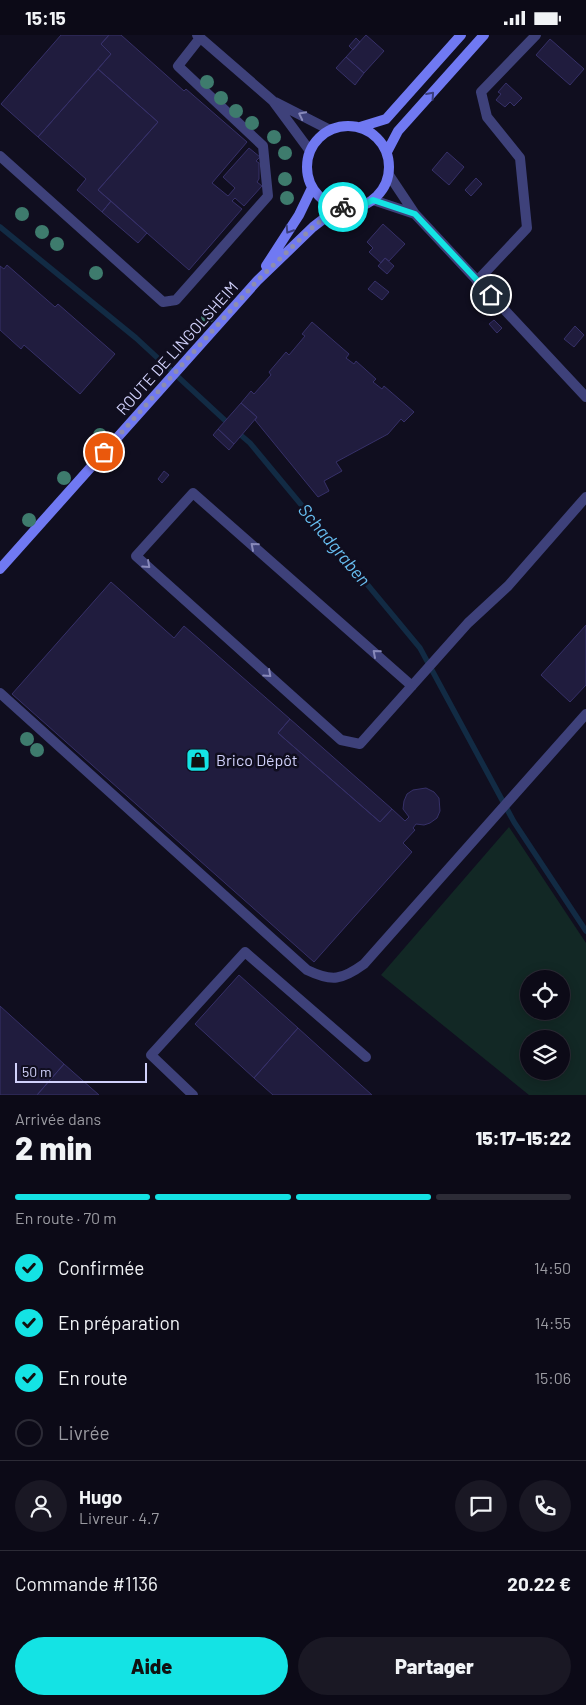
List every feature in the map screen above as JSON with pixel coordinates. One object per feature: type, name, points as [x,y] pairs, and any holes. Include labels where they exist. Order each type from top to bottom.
[{"type":"main road","points":[[360,127],[371,132],[380,141],[389,163],[389,175],[386,184],[373,200],[362,206],[351,208],[338,207],[328,203],[312,188],[308,176],[307,163],[315,142],[330,130],[344,126],[360,127],[386,119],[461,35]]},
{"type":"main road","points":[[386,152],[398,131],[484,35]]},
{"type":"main road","points":[[257,281],[299,215],[312,188]]},
{"type":"main road","points":[[257,281],[313,227],[338,207]]},
{"type":"main road","name":"ROUTE DE LINGOLSHEIM","points":[[0,569],[257,281]]},
{"type":"street","points":[[477,281],[526,228],[520,158],[487,117],[481,93],[536,35]]},
{"type":"street","points":[[0,156],[163,301],[176,300],[268,196],[263,146],[178,66],[198,36],[273,101],[310,151]]},
{"type":"street","points":[[273,101],[330,130]]},
{"type":"street","points":[[389,175],[415,214],[586,397]]},
{"type":"street","points":[[373,200],[415,214]]},
{"type":"street","points":[[412,685],[193,493],[136,556],[341,740],[360,744],[468,623],[508,586],[586,497]]},
{"type":"street","points":[[0,693],[307,970],[322,977],[334,978],[349,974],[364,963],[586,714]]},
{"type":"street","points":[[193,1095],[151,1055],[245,952],[366,1057]]},
{"type":"green space","points":[[509,827],[586,943],[586,1095],[529,1095],[381,975]]},
{"type":"building","points":[[61,35],[109,35],[101,44],[111,54],[38,137],[1,104]]},
{"type":"building","points":[[109,35],[121,35],[184,91],[186,89],[247,142],[212,183],[228,196],[235,188],[223,177],[249,148],[260,157],[256,161],[259,163],[259,179],[257,182],[262,186],[244,206],[235,198],[232,201],[242,209],[189,270],[98,190],[158,122],[98,69],[111,54],[101,44]]},
{"type":"building","points":[[366,35],[384,51],[364,73],[346,57]]},
{"type":"building","points":[[356,38],[360,42],[353,50],[349,46]]},
{"type":"building","points":[[550,39],[584,69],[570,85],[536,55]]},
{"type":"building","points":[[346,57],[364,73],[355,85],[336,68]]},
{"type":"building","points":[[98,69],[158,122],[98,190],[111,201],[102,212],[77,190],[86,179],[38,137]]},
{"type":"building","points":[[506,83],[522,98],[514,106],[510,102],[505,107],[496,100],[501,94],[498,92]]},
{"type":"building","points":[[447,152],[464,167],[449,185],[432,170]]},
{"type":"building","points":[[476,178],[482,184],[471,196],[465,190]]},
{"type":"building","points":[[111,201],[147,233],[138,243],[102,212]]},
{"type":"building","points":[[383,224],[405,244],[389,261],[385,258],[381,263],[369,252],[373,248],[367,242]]},
{"type":"building","points":[[385,258],[394,266],[387,274],[378,266]]},
{"type":"building","points":[[7,265],[55,307],[58,304],[115,354],[80,394],[24,345],[21,349],[0,330],[0,266],[4,269]]},
{"type":"building","points":[[375,281],[389,292],[382,300],[368,289]]},
{"type":"building","points":[[494,320],[502,328],[497,333],[489,324]]},
{"type":"building","points":[[312,322],[349,354],[346,358],[354,364],[356,361],[376,379],[373,382],[382,389],[384,386],[414,412],[404,422],[401,419],[388,434],[336,462],[342,471],[324,481],[329,491],[318,497],[255,420],[257,417],[241,403],[251,391],[254,394],[271,375],[269,372],[286,352],[289,355],[305,336],[302,334]]},
{"type":"building","points":[[575,326],[584,335],[574,347],[564,339]]},
{"type":"building","points":[[241,403],[257,417],[234,444],[218,429]]},
{"type":"building","points":[[218,429],[234,444],[229,450],[213,435]]},
{"type":"building","points":[[164,471],[169,475],[162,483],[158,479]]},
{"type":"building","name":"Brico Dépôt","points":[[111,582],[174,638],[184,626],[290,719],[278,733],[380,822],[392,809],[405,821],[409,817],[403,809],[404,801],[407,794],[413,790],[426,788],[434,792],[439,798],[440,811],[437,818],[424,825],[416,824],[413,828],[415,830],[403,843],[412,852],[314,962],[12,694]]},
{"type":"building","points":[[586,625],[586,685],[570,702],[541,675]]},
{"type":"building","points":[[290,719],[392,809],[380,822],[278,733]]},
{"type":"building","points":[[239,975],[298,1028],[254,1078],[195,1024]]},
{"type":"building","points":[[0,1006],[64,1064],[37,1095],[0,1095]]},
{"type":"building","points":[[298,1028],[372,1095],[273,1095],[254,1078]]},
{"type":"building","points":[[64,1064],[99,1095],[37,1095]]},
{"type":"waterway","name":"Schadgraben","points":[[0,227],[136,338],[230,425]]},
{"type":"waterway","name":"Schadgraben","points":[[236,431],[250,443],[420,648],[514,822],[586,931]]},
{"type":"way so far","points":[[104,452],[257,281],[313,227],[338,207],[343,207]]},
{"type":"place","name":"Brico Dépôt","points":[[198,760]]},
{"type":"route","points":[[343,207],[362,206],[373,200],[415,214],[491,295]]}]
